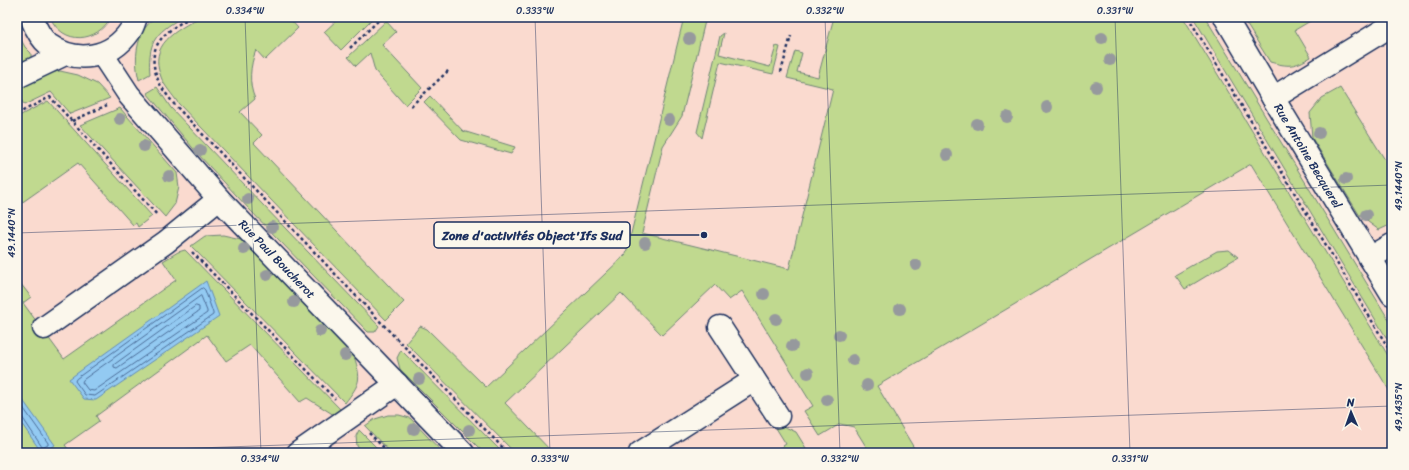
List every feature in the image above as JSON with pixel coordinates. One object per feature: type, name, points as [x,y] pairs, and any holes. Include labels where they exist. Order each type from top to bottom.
[{"type":"street","points":[[31,17],[36,30],[48,44],[65,54],[83,57],[102,54],[118,44],[130,31],[136,17]]},
{"type":"street","name":"Rue Antoine Becquerel","points":[[1225,17],[1392,294]]},
{"type":"street","points":[[1273,98],[1392,25]]},
{"type":"street","points":[[17,77],[65,54]]},
{"type":"street","name":"Rue Paul Boucherot","points":[[102,54],[129,95],[219,199],[463,453]]},
{"type":"street","points":[[44,328],[166,242],[219,199]]},
{"type":"street","points":[[1370,258],[1392,245]]},
{"type":"street","points":[[720,327],[778,416]]},
{"type":"street","points":[[640,453],[754,380]]},
{"type":"street","points":[[298,453],[397,384]]},
{"type":"path","points":[[191,17],[174,27],[160,39],[153,59],[157,78],[174,104],[393,335],[508,453]]},
{"type":"path","points":[[350,48],[382,17]]},
{"type":"path","points":[[1188,17],[1392,354]]},
{"type":"path","points":[[781,72],[791,36]]},
{"type":"path","points":[[411,106],[449,70]]},
{"type":"path","points":[[17,106],[19,113],[50,97],[174,234],[388,453]]},
{"type":"shaded area","points":[[17,17],[1392,17],[1392,453],[17,453]]},
{"type":"green space","points":[[50,17],[111,17],[105,26],[97,32],[80,38],[71,37],[63,33]]},
{"type":"green space","points":[[155,17],[183,17],[172,23],[156,38],[151,51],[150,74],[139,80],[136,62],[138,43],[143,31]]},
{"type":"green space","points":[[200,17],[291,17],[289,18],[298,28],[265,60],[256,50],[252,62],[251,74],[251,87],[255,99],[240,112],[262,135],[254,143],[404,302],[386,320],[178,103],[164,84],[158,66],[158,56],[161,47],[174,33]]},
{"type":"green space","points":[[332,17],[374,17],[341,50],[324,32],[338,19]]},
{"type":"green space","points":[[684,17],[706,17],[682,116],[663,146],[642,233],[789,269],[833,89],[787,78],[795,51],[802,53],[797,72],[818,77],[834,17],[1183,17],[1392,362],[1392,395],[1251,164],[877,386],[917,453],[870,453],[854,427],[840,424],[820,436],[804,411],[813,406],[742,291],[729,300],[715,285],[662,335],[621,293],[505,403],[553,453],[515,453],[406,343],[420,326],[427,329],[486,387],[626,254]]},
{"type":"green space","points":[[1193,17],[1205,17],[1392,325],[1392,347]]},
{"type":"green space","points":[[1242,17],[1310,17],[1312,20],[1295,30],[1311,57],[1300,63],[1291,65],[1282,65],[1270,62]]},
{"type":"green space","points":[[386,21],[396,32],[382,45],[422,88],[405,105],[375,71],[370,53],[356,66],[348,57]]},
{"type":"green space","points":[[17,32],[25,47],[31,53],[31,58],[17,65]]},
{"type":"green space","points":[[724,33],[719,54],[770,67],[776,46],[780,47],[773,74],[720,62],[702,138],[697,132],[720,36]]},
{"type":"green space","points":[[60,71],[78,75],[97,84],[110,98],[70,114],[51,92],[24,105],[17,92],[17,88],[44,74]]},
{"type":"green space","points":[[157,87],[171,108],[379,326],[375,332],[368,332],[197,153],[147,93]]},
{"type":"green space","points":[[1340,88],[1392,171],[1392,224],[1379,230],[1360,216],[1312,138],[1310,113],[1322,98]]},
{"type":"green space","points":[[430,96],[463,131],[515,147],[511,154],[461,140],[424,102]]},
{"type":"green space","points":[[48,101],[152,216],[138,227],[136,223],[133,225],[78,163],[17,206],[17,117]]},
{"type":"green space","points":[[120,108],[177,173],[179,187],[175,204],[165,217],[80,125]]},
{"type":"green space","points":[[223,235],[241,239],[354,356],[359,377],[357,386],[345,403],[191,246],[205,236]]},
{"type":"green space","points":[[185,250],[340,409],[334,415],[307,398],[300,402],[250,345],[226,361],[207,335],[96,416],[99,421],[65,445],[71,453],[17,453],[17,279],[31,297],[23,303],[64,359],[176,280],[163,261],[178,252]]},
{"type":"green space","points":[[1229,250],[1238,257],[1185,289],[1175,275],[1217,251]]},
{"type":"green space","points":[[401,350],[502,453],[484,453],[400,369],[397,358]]},
{"type":"green space","points":[[388,415],[399,415],[410,418],[443,453],[391,453],[365,426],[375,419]]},
{"type":"green space","points":[[781,425],[796,432],[809,453],[772,453],[786,444],[776,428]]},
{"type":"green space","points":[[359,430],[382,453],[362,453],[357,446],[356,436]]},
{"type":"water","points":[[206,281],[219,316],[96,400],[84,399],[69,379]]},
{"type":"water","points":[[17,392],[55,445],[44,453],[42,453],[17,417]]},
{"type":"place","name":"Zone d'activités Object'Ifs Sud","points":[[704,235]]}]
